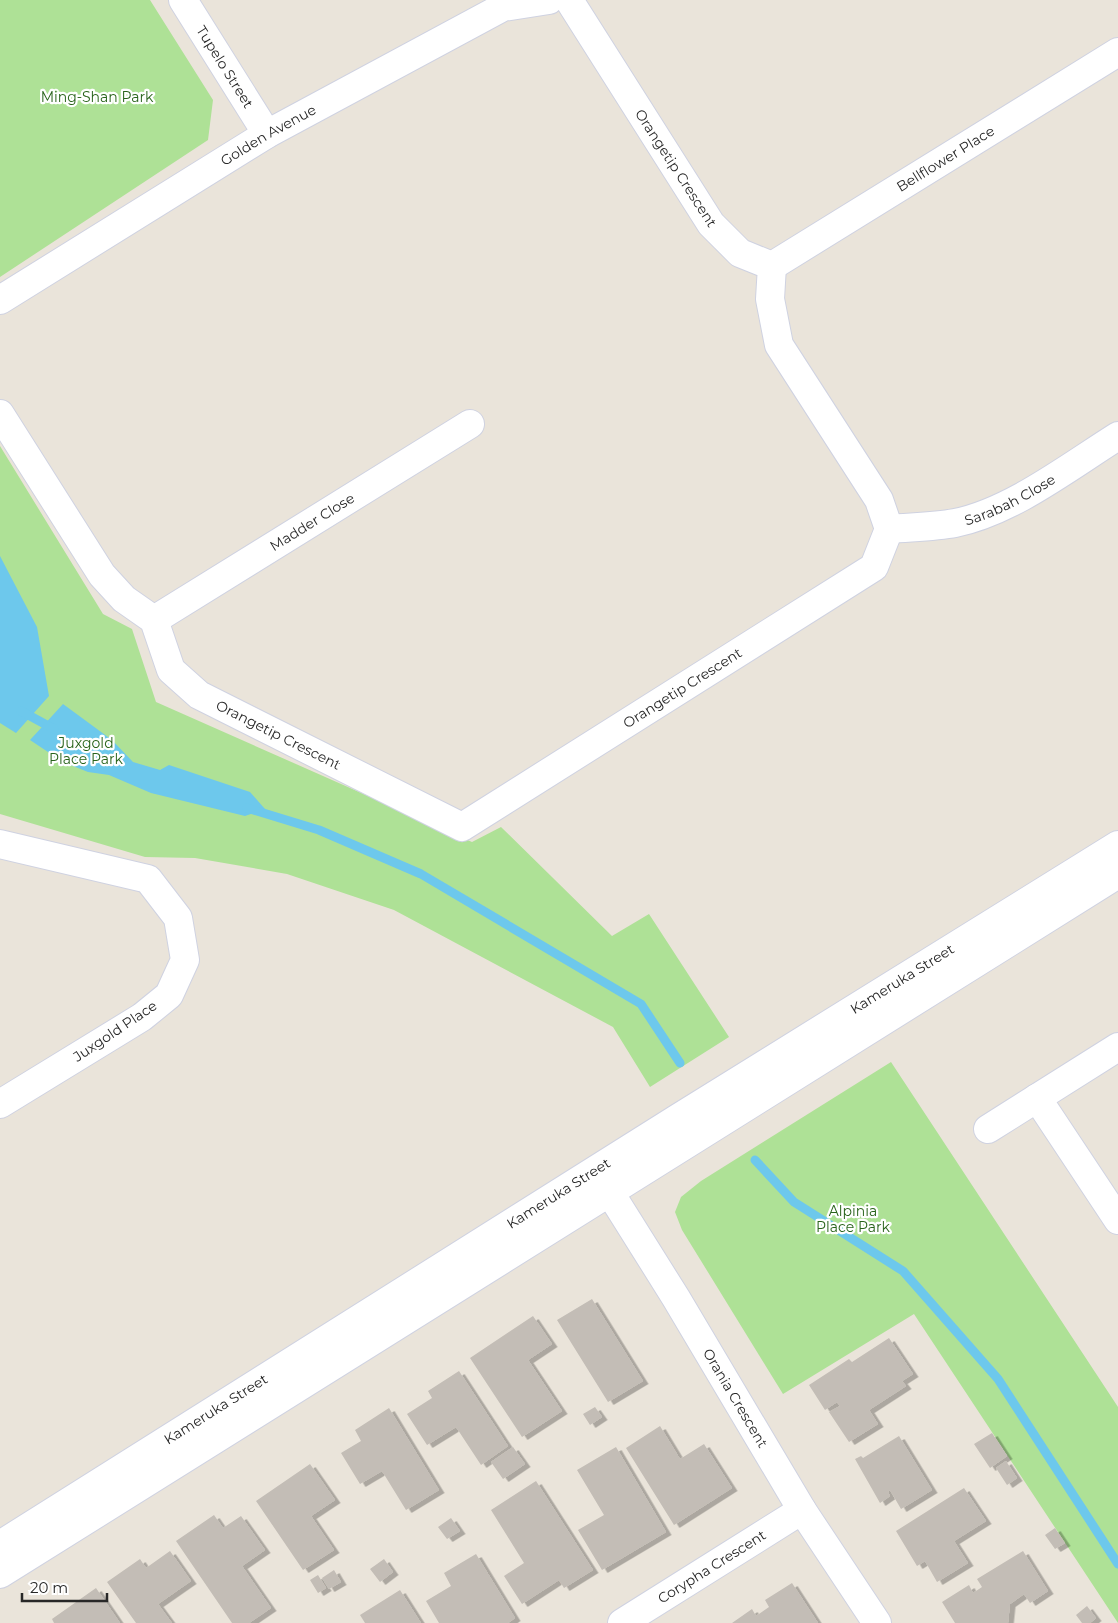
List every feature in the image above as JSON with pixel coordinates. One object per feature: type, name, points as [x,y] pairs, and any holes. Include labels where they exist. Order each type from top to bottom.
[{"type":"street","name":"Tupelo Street","points":[[183,0],[267,134]]},
{"type":"street","name":"Golden Avenue","points":[[0,300],[267,134],[503,7],[550,0]]},
{"type":"street","name":"Orangetip Crescent","points":[[569,0],[711,224],[740,253],[772,266]]},
{"type":"street","name":"Bellflower Place","points":[[772,266],[1118,52]]},
{"type":"street","points":[[772,266],[770,299],[779,345],[879,500],[890,529]]},
{"type":"street","points":[[0,414],[102,575],[124,599],[154,620]]},
{"type":"street","name":"Madder Close","points":[[154,620],[470,424]]},
{"type":"street","name":"Sarabah Close","points":[[890,529],[955,522],[987,513],[1032,489],[1118,436]]},
{"type":"street","name":"Orangetip Crescent","points":[[154,620],[171,670],[199,694],[462,827],[874,567],[890,529]]},
{"type":"street","name":"Juxgold Place","points":[[0,844],[148,879],[178,918],[185,960],[168,995],[142,1017],[0,1104]]},
{"type":"street","name":"Kameruka Street","points":[[0,1574],[1118,845]]},
{"type":"street","name":"Kameruka Street","points":[[0,1544],[1118,874]]},
{"type":"street","points":[[988,1129],[1118,1047]]},
{"type":"street","points":[[1037,1098],[1118,1220]]},
{"type":"street","name":"Orania Crescent","points":[[603,1181],[802,1510],[877,1623]]},
{"type":"street","name":"Corypha Crescent","points":[[622,1623],[802,1510]]},
{"type":"green space","name":"Ming-Shan Park","points":[[0,0],[150,0],[213,100],[208,140],[0,277]]},
{"type":"green space","name":"Juxgold Place Park","points":[[0,446],[103,614],[132,629],[156,702],[472,842],[501,827],[612,936],[649,914],[729,1037],[650,1087],[613,1027],[394,910],[287,874],[195,858],[145,857],[0,814]]},
{"type":"green space","name":"Alpinia Place Park","points":[[891,1062],[1118,1407],[1118,1623],[914,1314],[783,1394],[682,1230],[675,1212],[681,1197],[701,1181]]},
{"type":"water","points":[[0,556],[37,627],[49,696],[16,733],[0,723]]},
{"type":"water","points":[[63,704],[112,740],[133,762],[160,770],[169,765],[250,792],[265,809],[245,816],[151,793],[109,775],[88,772],[63,762],[30,740]]},
{"type":"building","points":[[592,1299],[643,1381],[608,1402],[557,1320]]},
{"type":"building","points":[[533,1316],[552,1344],[528,1360],[562,1411],[522,1437],[470,1358]]},
{"type":"building","points":[[889,1338],[913,1374],[902,1381],[906,1386],[869,1410],[878,1424],[849,1442],[829,1412],[840,1406],[837,1402],[825,1410],[809,1385],[849,1359],[852,1362]]},
{"type":"building","points":[[459,1371],[508,1446],[481,1465],[456,1427],[427,1445],[407,1414],[432,1398],[428,1391]]},
{"type":"building","points":[[595,1407],[602,1417],[590,1425],[583,1414]]},
{"type":"building","points":[[389,1408],[439,1490],[406,1510],[382,1471],[360,1484],[341,1453],[361,1441],[355,1430]]},
{"type":"building","points":[[660,1426],[680,1459],[704,1444],[732,1488],[674,1525],[626,1448]]},
{"type":"building","points":[[992,1433],[1007,1456],[990,1468],[974,1444]]},
{"type":"building","points":[[899,1436],[932,1490],[901,1509],[890,1490],[888,1492],[890,1496],[880,1503],[855,1459],[861,1456],[863,1458]]},
{"type":"building","points":[[513,1447],[525,1464],[503,1479],[491,1462]]},
{"type":"building","points":[[616,1447],[666,1532],[602,1570],[578,1530],[604,1515],[577,1470]]},
{"type":"building","points":[[1006,1461],[1017,1478],[1007,1485],[996,1468]]},
{"type":"building","points":[[310,1464],[335,1500],[311,1516],[334,1550],[303,1570],[256,1501]]},
{"type":"building","points":[[536,1481],[593,1570],[564,1588],[559,1580],[522,1604],[504,1576],[524,1563],[491,1510]]},
{"type":"building","points":[[964,1488],[986,1521],[954,1541],[968,1563],[937,1582],[925,1561],[917,1566],[896,1531]]},
{"type":"building","points":[[214,1515],[223,1528],[241,1516],[265,1550],[242,1566],[271,1608],[249,1623],[232,1623],[176,1541]]},
{"type":"building","points":[[451,1518],[460,1531],[447,1539],[438,1527]]},
{"type":"building","points":[[1055,1528],[1065,1543],[1055,1549],[1045,1535]]},
{"type":"building","points":[[170,1551],[191,1581],[158,1604],[172,1623],[136,1623],[107,1582],[140,1559],[146,1568]]},
{"type":"building","points":[[1023,1551],[1048,1591],[1030,1603],[1024,1594],[1010,1604],[1008,1623],[955,1623],[942,1602],[969,1585],[973,1593],[982,1587],[977,1579]]},
{"type":"building","points":[[476,1554],[515,1618],[508,1623],[439,1623],[426,1601],[451,1586],[444,1573]]},
{"type":"building","points":[[384,1559],[393,1572],[380,1582],[370,1569]]},
{"type":"building","points":[[334,1570],[341,1582],[329,1589],[322,1578]]},
{"type":"building","points":[[318,1575],[326,1588],[318,1593],[310,1580]]},
{"type":"building","points":[[792,1583],[818,1623],[732,1623],[752,1609],[756,1616],[769,1607],[765,1600]]},
{"type":"building","points":[[96,1588],[120,1623],[54,1623],[52,1619]]},
{"type":"building","points":[[400,1590],[421,1623],[365,1623],[360,1615]]},
{"type":"building","points":[[1087,1606],[1096,1618],[1090,1623],[1082,1623],[1076,1615]]},
{"type":"waterway","points":[[21,711],[54,729]]},
{"type":"waterway","points":[[247,808],[319,830],[421,874],[641,1004],[680,1063]]},
{"type":"waterway","points":[[755,1160],[794,1202],[903,1271],[998,1379],[1118,1564]]}]
